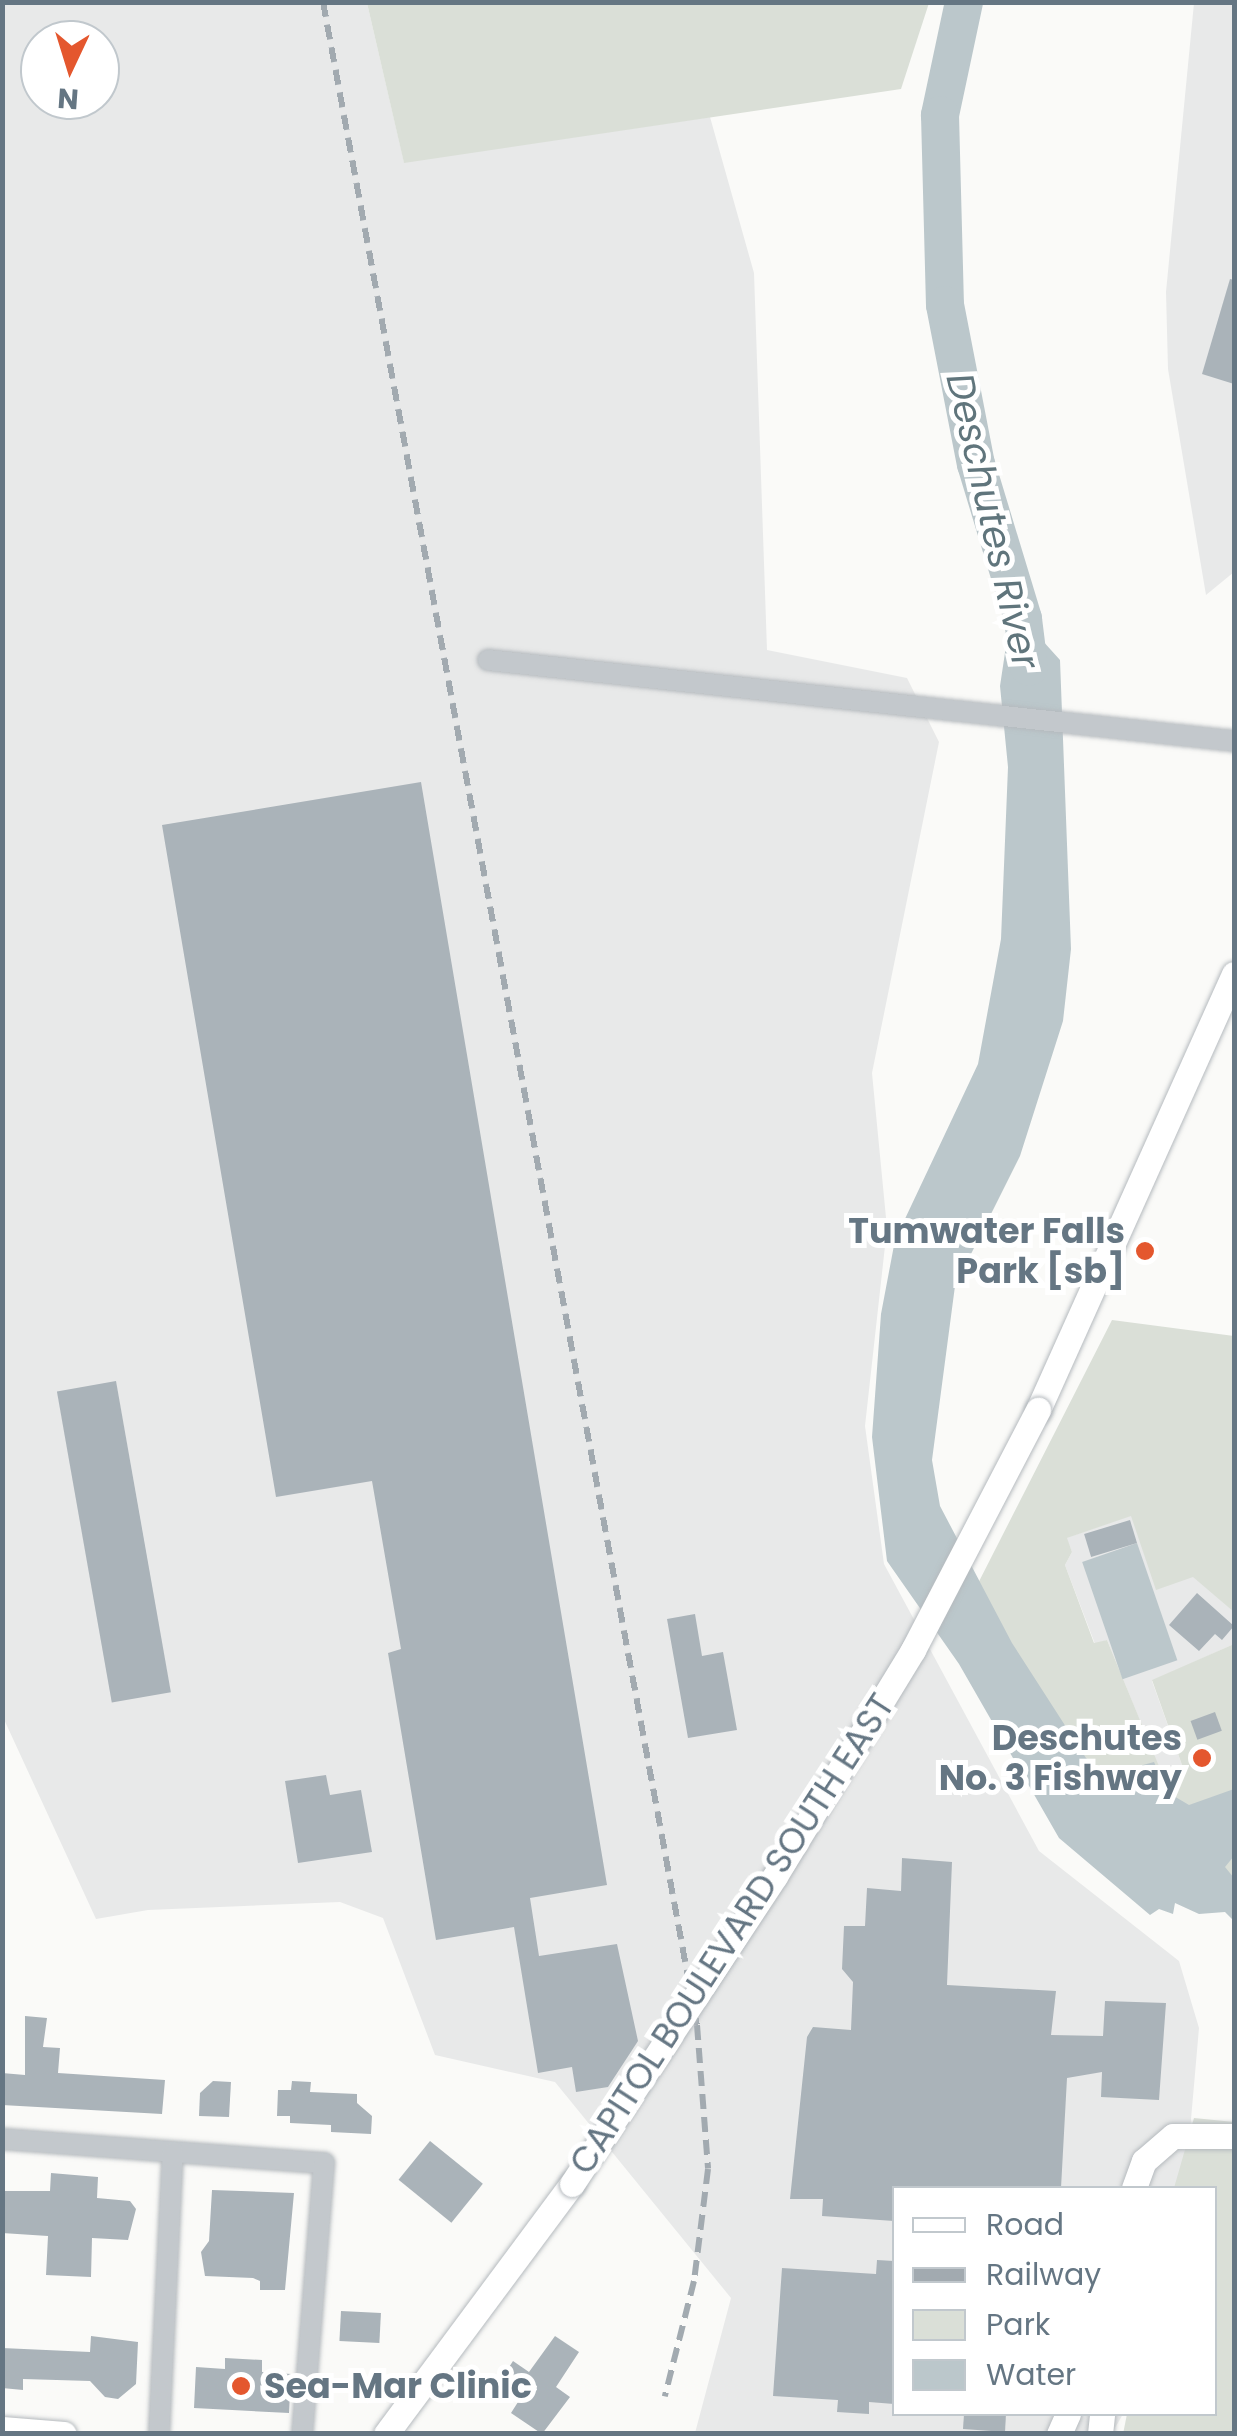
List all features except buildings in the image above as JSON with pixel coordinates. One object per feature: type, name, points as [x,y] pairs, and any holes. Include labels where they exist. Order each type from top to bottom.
[{"type":"main road","name":"CAPITOL BOULEVARD SOUTH EAST","points":[[386,2434],[572,2184],[913,1650],[1038,1410],[1069,1332],[1234,974]]},
{"type":"main road","points":[[1135,2186],[1144,2161],[1160,2144],[1198,2134],[1234,2136]]},
{"type":"main road","points":[[2,2429],[64,2434]]},
{"type":"street","points":[[488,660],[1234,741]]},
{"type":"street","points":[[2,2139],[324,2163],[302,2434]]},
{"type":"street","points":[[159,2434],[173,2152]]},
{"type":"shaded area","points":[[2,3],[367,3],[404,162],[710,117],[754,273],[767,650],[907,678],[939,742],[872,1073],[887,1228],[865,1426],[884,1564],[1039,1851],[1179,1961],[1199,2028],[1185,2186],[892,2186],[892,2416],[1122,2416],[1112,2433],[695,2433],[731,2298],[555,2082],[435,2055],[383,1918],[340,1902],[148,1910],[96,1919],[2,1715]]},
{"type":"shaded area","points":[[1194,3],[1234,3],[1234,572],[1206,595],[1168,369],[1166,292]]},
{"type":"shaded area","points":[[1132,1515],[1234,1612],[1234,1644],[1152,1681],[1182,1765],[1161,1772],[1107,1640],[1095,1644],[1065,1565],[1072,1552],[1066,1538]]},
{"type":"green space","points":[[367,2],[929,3],[901,89],[404,163]]},
{"type":"green space","points":[[1112,1320],[1234,1336],[1234,1612],[1193,1577],[1156,1590],[1131,1516],[1067,1538],[1072,1552],[1065,1565],[1094,1643],[1107,1640],[1161,1771],[1182,1765],[1152,1680],[1234,1644],[1234,1913],[1108,1821],[967,1605]]},
{"type":"green space","points":[[1194,2118],[1234,2122],[1234,2433],[1123,2434],[1127,2416],[1217,2416],[1217,2186],[1175,2186]]},
{"type":"water","points":[[1023,619],[1060,660],[1071,949],[1063,1021],[1020,1156],[955,1286],[932,1460],[940,1506],[1012,1643],[1086,1758],[1119,1789],[1132,1768],[1154,1762],[1167,1792],[1189,1805],[1234,1789],[1234,1856],[1225,1867],[1234,1878],[1234,1921],[1225,1912],[1199,1914],[1175,1903],[1173,1914],[1159,1909],[1150,1915],[1059,1838],[959,1664],[887,1561],[872,1437],[881,1314],[895,1240],[978,1064],[1001,939],[1008,767],[1000,686],[1006,646]]},
{"type":"water","points":[[1137,1543],[1177,1660],[1123,1679],[1082,1562]]},
{"type":"waterway","name":"Deschutes River","points":[[964,2],[940,115],[945,305],[976,464],[1023,619],[1029,667]]},
{"type":"railway","points":[[323,2],[697,2025],[708,2169],[694,2281],[665,2396]]},
{"type":"place","name":"Tumwater Falls Park [sb]","points":[[1145,1251]]},
{"type":"place","name":"Deschutes No. 3 Fishway","points":[[1202,1758]]},
{"type":"place","name":"Sea-Mar Clinic","points":[[241,2386]]}]
